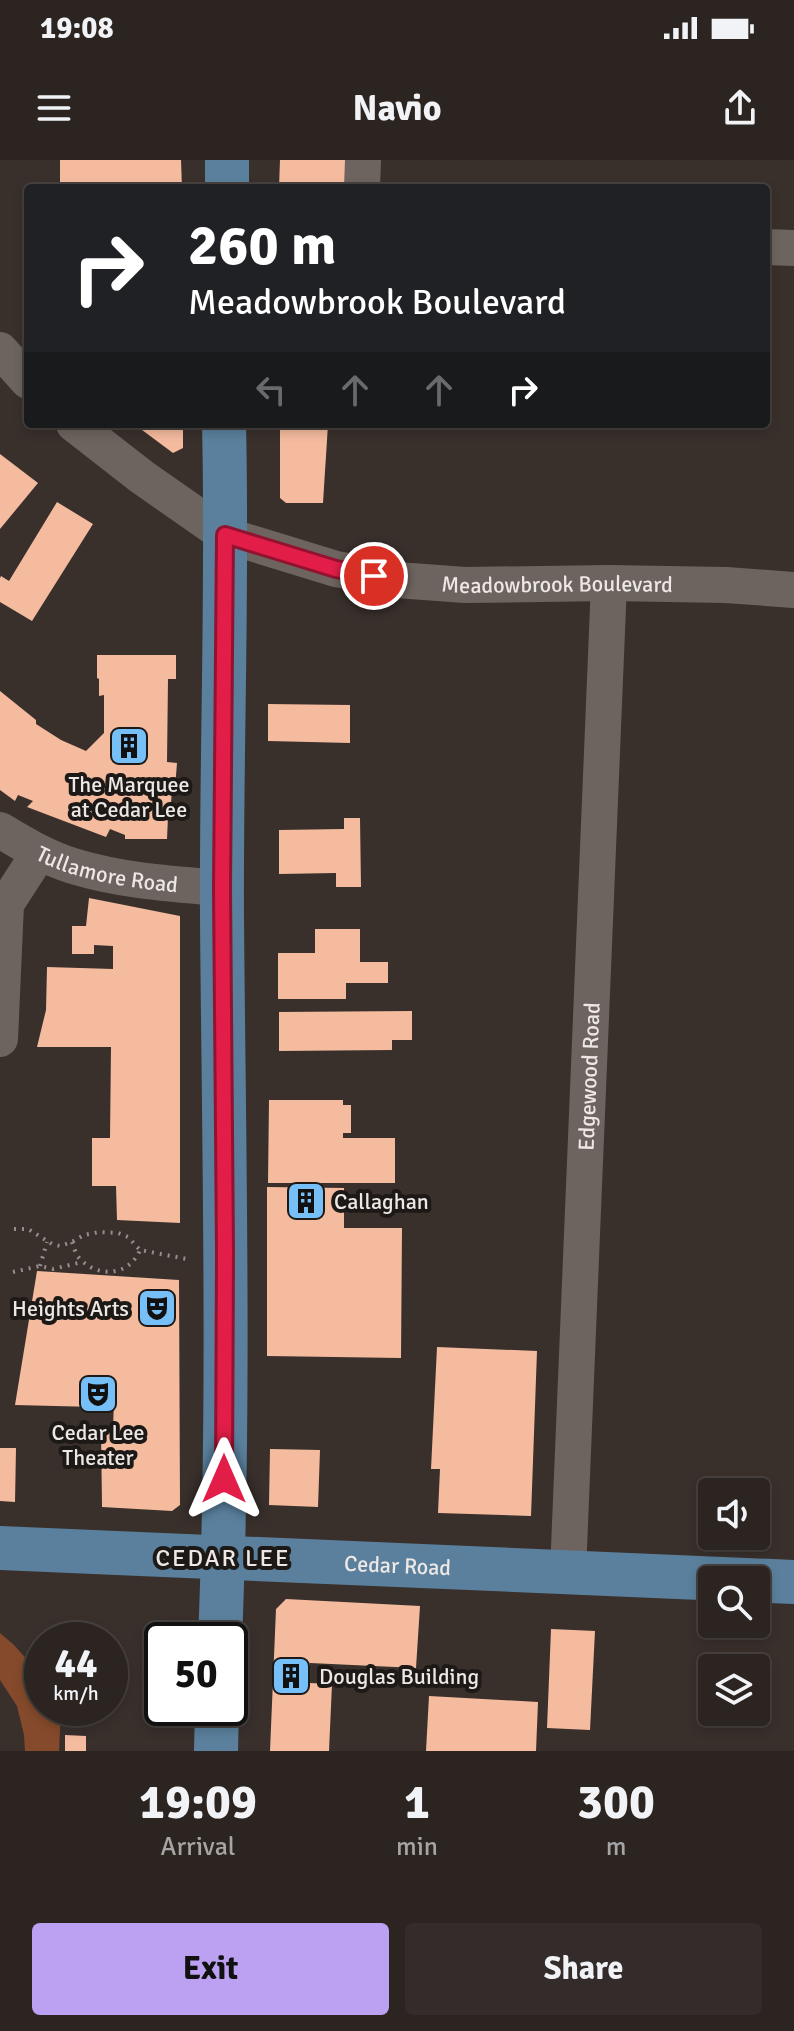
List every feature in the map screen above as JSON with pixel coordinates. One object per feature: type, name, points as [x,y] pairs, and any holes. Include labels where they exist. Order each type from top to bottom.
[{"type":"main road","points":[[227,160],[227,184]]},
{"type":"main road","points":[[221,1622],[225,1252],[222,888],[224,428]]},
{"type":"main road","name":"Cedar Road","points":[[0,1548],[794,1582]]},
{"type":"main road","points":[[216,1751],[217,1726]]},
{"type":"street","points":[[362,184],[363,160]]},
{"type":"street","points":[[770,247],[794,248]]},
{"type":"street","points":[[0,350],[24,377]]},
{"type":"street","name":"Meadowbrook Boulevard","points":[[79,428],[225,535],[336,569],[397,580],[465,585],[609,583],[726,585],[794,590]]},
{"type":"street","name":"Edgewood Road","points":[[568,1572],[609,583]]},
{"type":"street","name":"Tullamore Road","points":[[0,830],[39,853],[71,866],[152,882],[222,888]]},
{"type":"street","points":[[0,1039],[6,904],[39,853]]},
{"type":"path","points":[[14,1229],[34,1231],[60,1246],[84,1235],[118,1233],[128,1237],[140,1250],[187,1259]]},
{"type":"path","points":[[40,1266],[47,1241]]},
{"type":"path","points":[[72,1242],[82,1262],[105,1272],[120,1271],[130,1266],[140,1250]]},
{"type":"path","points":[[13,1272],[40,1266],[53,1269],[82,1262]]},
{"type":"shaded area","points":[[0,1633],[24,1656],[24,1726],[60,1726],[59,1751],[25,1751],[17,1706],[0,1680]]},
{"type":"building","points":[[60,160],[181,160],[182,184],[60,184]]},
{"type":"building","points":[[280,160],[347,160],[347,184],[279,184]]},
{"type":"building","points":[[139,428],[183,428],[183,448],[173,453]]},
{"type":"building","points":[[280,428],[328,428],[323,503],[286,503],[280,498]]},
{"type":"building","points":[[0,454],[38,483],[0,529]]},
{"type":"building","points":[[57,502],[93,524],[32,621],[0,602],[0,578],[9,581]]},
{"type":"building","name":"The Marquee at Cedar Lee","points":[[97,655],[176,655],[176,679],[168,679],[167,762],[177,763],[171,804],[177,804],[177,817],[168,817],[167,839],[125,839],[125,835],[110,829],[106,837],[27,807],[33,801],[18,795],[15,801],[0,790],[0,691],[36,720],[36,724],[86,751],[104,733],[104,695],[99,696]]},
{"type":"building","points":[[268,704],[350,705],[350,743],[268,741]]},
{"type":"building","points":[[344,818],[360,818],[361,887],[336,887],[336,873],[279,874],[279,830],[344,829]]},
{"type":"building","points":[[89,898],[180,916],[180,1223],[117,1220],[116,1186],[92,1186],[92,1138],[110,1138],[111,1047],[37,1047],[46,1010],[47,967],[113,969],[113,946],[94,945],[94,954],[72,954],[72,926],[86,926]]},
{"type":"building","points":[[315,929],[360,929],[360,962],[388,962],[388,983],[346,983],[346,999],[278,999],[278,953],[315,953]]},
{"type":"building","points":[[412,1011],[412,1040],[392,1040],[392,1050],[279,1051],[279,1012]]},
{"type":"building","points":[[269,1100],[343,1100],[343,1105],[351,1105],[351,1133],[343,1133],[343,1138],[395,1138],[395,1183],[268,1183]]},
{"type":"building","points":[[267,1187],[344,1188],[344,1228],[402,1228],[401,1358],[267,1356]]},
{"type":"building","name":"Cedar Lee Theater","points":[[37,1271],[179,1280],[180,1505],[172,1511],[102,1507],[101,1431],[113,1431],[114,1398],[95,1398],[95,1407],[15,1405]]},
{"type":"building","points":[[437,1347],[537,1351],[531,1516],[438,1513],[440,1469],[431,1469]]},
{"type":"building","points":[[0,1448],[16,1448],[15,1502],[0,1501]]},
{"type":"building","points":[[270,1449],[320,1450],[318,1507],[269,1505]]},
{"type":"building","name":"Douglas Building","points":[[286,1599],[420,1606],[416,1668],[310,1663],[309,1683],[332,1684],[329,1751],[270,1751],[276,1609]]},
{"type":"building","points":[[551,1629],[595,1631],[590,1730],[547,1728]]},
{"type":"building","points":[[429,1696],[538,1702],[536,1751],[426,1751]]},
{"type":"building","points":[[65,1735],[86,1736],[86,1751],[65,1751]]},
{"type":"place","name":"The Marquee at Cedar Lee","points":[[129,746]]},
{"type":"place","name":"Callaghan","points":[[306,1201]]},
{"type":"place","name":"Heights Arts","points":[[157,1308]]},
{"type":"place","name":"Cedar Lee Theater","points":[[98,1394]]},
{"type":"place","name":"Douglas Building","points":[[291,1676]]},
{"type":"district","name":"CEDAR LEE","points":[[223,1558]]},
{"type":"route","points":[[224,1479],[222,888],[225,535],[336,569],[374,576]]}]
